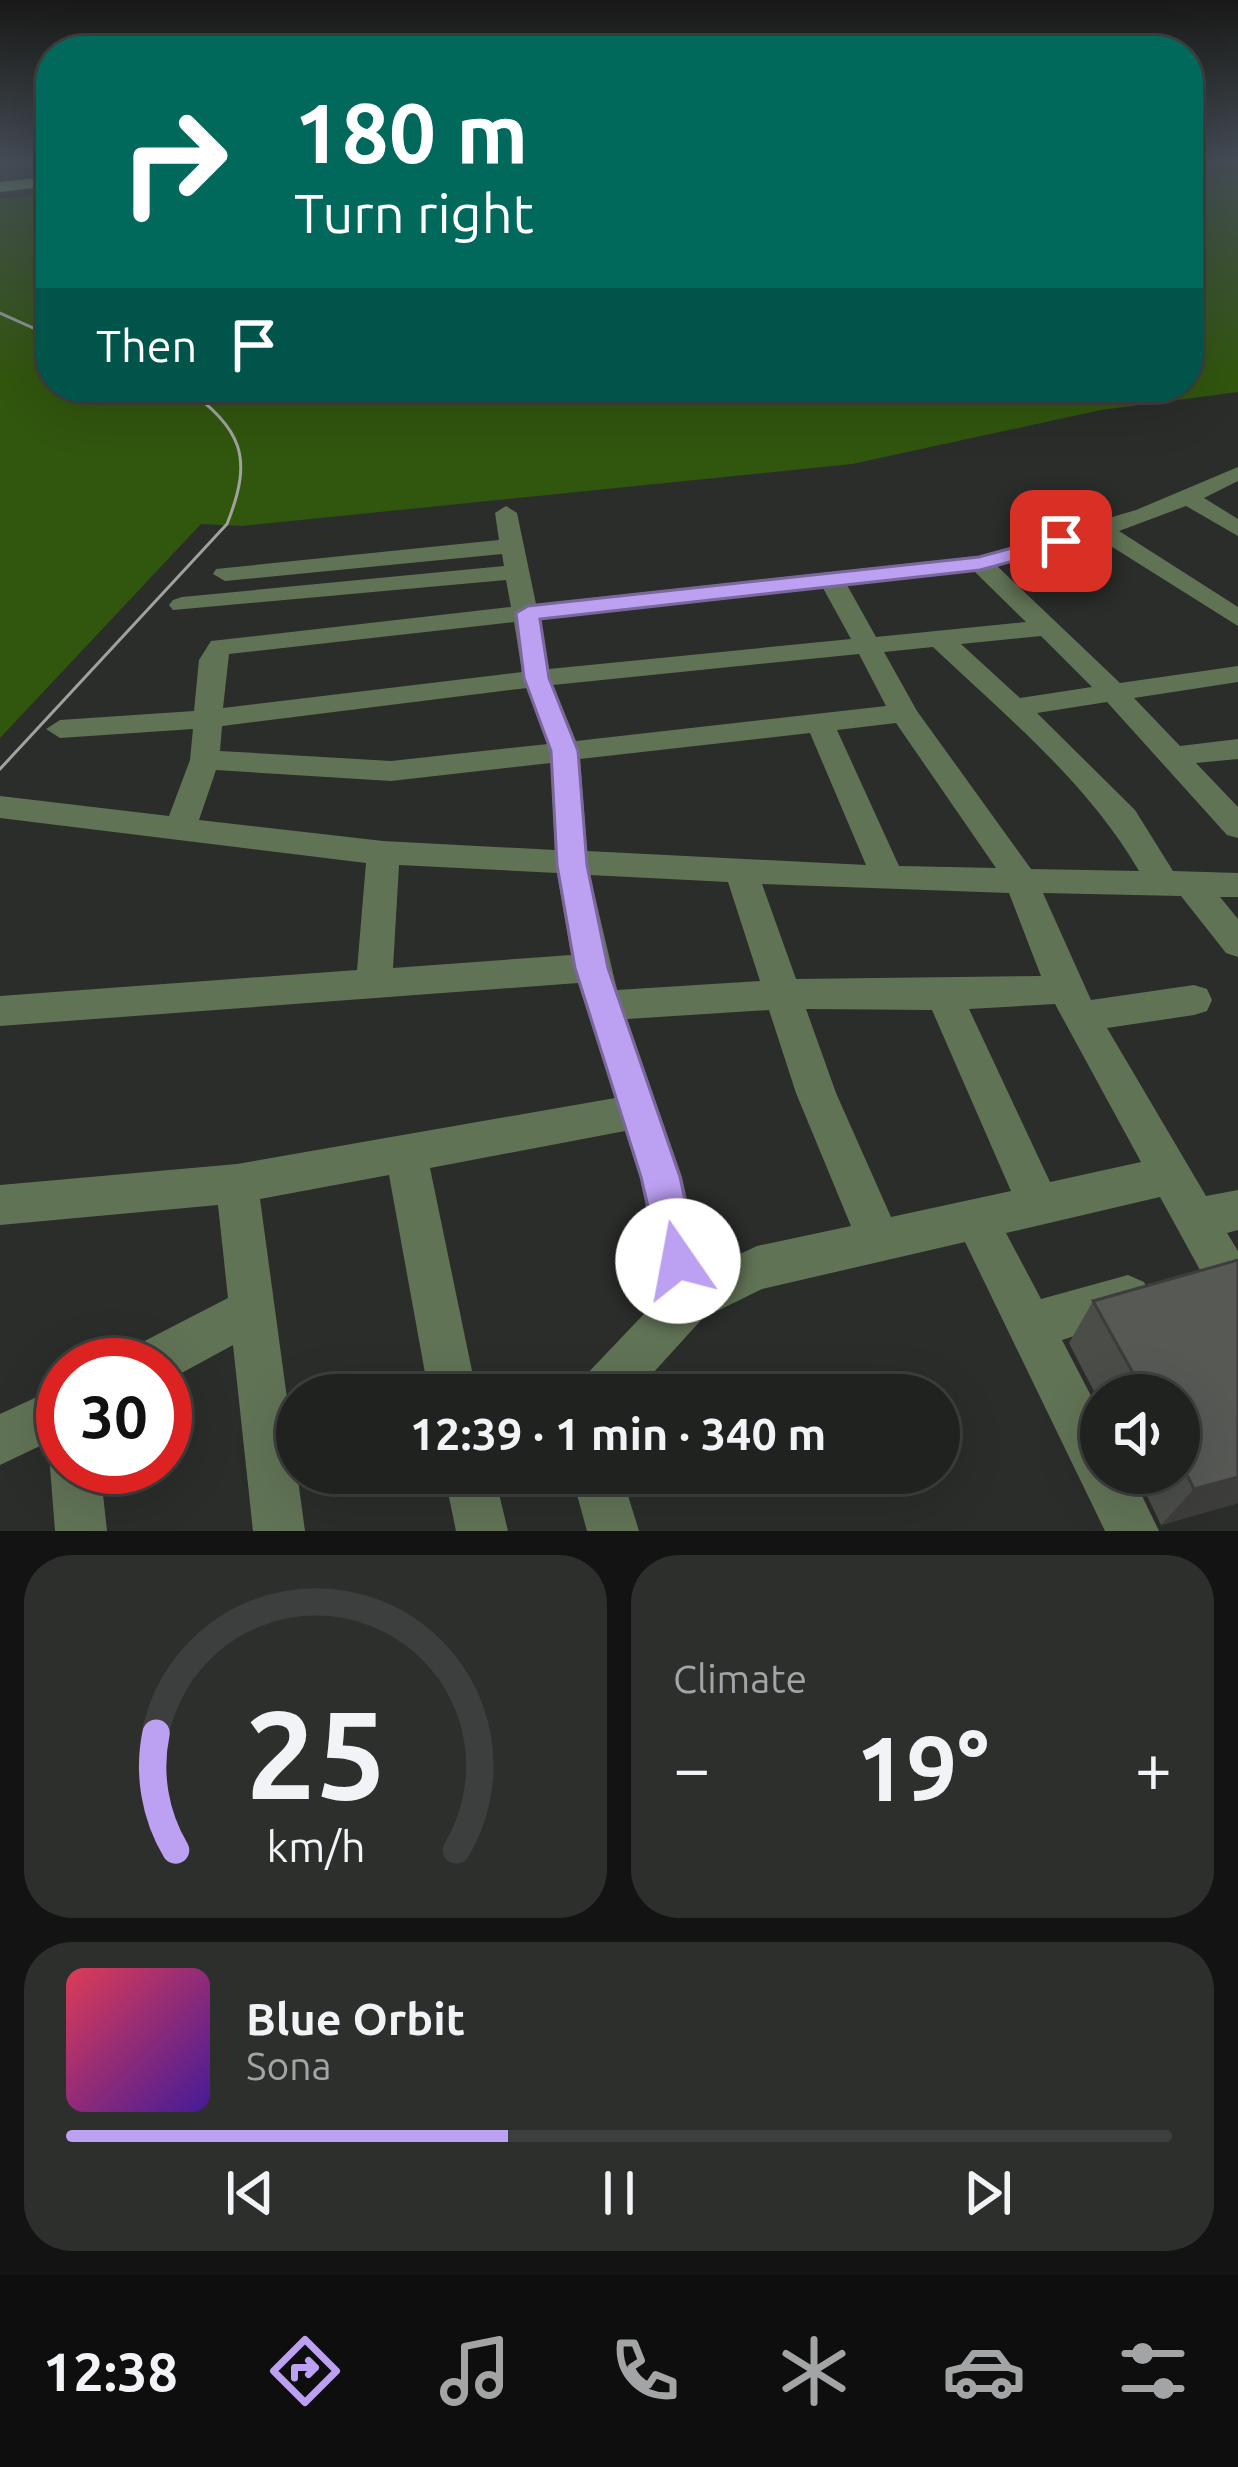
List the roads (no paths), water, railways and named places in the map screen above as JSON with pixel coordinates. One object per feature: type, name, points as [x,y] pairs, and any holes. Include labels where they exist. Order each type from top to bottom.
[{"type":"street","points":[[180,828],[206,760],[212,661],[220,647],[980,563],[1102,530],[1190,499],[1238,473]]},
{"type":"street","points":[[1190,499],[1238,529]]},
{"type":"street","points":[[506,513],[537,678],[565,751],[572,865],[596,987],[661,1177],[687,1303]]},
{"type":"street","points":[[1102,530],[1238,618]]},
{"type":"street","points":[[225,574],[514,559]]},
{"type":"street","points":[[182,605],[514,559]]},
{"type":"street","points":[[980,563],[1113,692],[1238,827]]},
{"type":"street","points":[[832,581],[904,713],[1020,878],[1073,1003],[1195,1219],[1201,1285],[1029,1326]]},
{"type":"street","points":[[60,730],[210,719],[537,678],[1047,628]]},
{"type":"street","points":[[940,639],[1089,778],[1174,881],[1238,943]]},
{"type":"street","points":[[1013,708],[1238,674]]},
{"type":"street","points":[[206,760],[391,772],[904,713]]},
{"type":"street","points":[[820,723],[888,878]]},
{"type":"street","points":[[1175,756],[1238,748]]},
{"type":"street","points":[[2,812],[383,853],[572,865],[1238,885]]},
{"type":"street","points":[[374,985],[383,853]]},
{"type":"street","points":[[741,872],[816,1093],[879,1241]]},
{"type":"street","points":[[0,1011],[374,985],[944,995],[1073,1003],[1194,1000]]},
{"type":"street","points":[[944,995],[1037,1202]]},
{"type":"street","points":[[0,1205],[237,1184],[639,1111]]},
{"type":"street","points":[[406,1153],[449,1374]]},
{"type":"street","points":[[620,1374],[687,1303],[758,1268],[1168,1176]]},
{"type":"street","points":[[237,1184],[279,1531]]},
{"type":"street","points":[[1195,1219],[1238,1210]]},
{"type":"street","points":[[976,1219],[1080,1427]]},
{"type":"street","points":[[192,1342],[249,1312]]},
{"type":"street","points":[[0,1440],[36,1422]]},
{"type":"street","points":[[78,1494],[81,1531]]},
{"type":"street","points":[[474,1494],[482,1531]]},
{"type":"street","points":[[602,1494],[613,1531]]},
{"type":"street","points":[[1114,1494],[1131,1530]]},
{"type":"tram line","points":[[0,313],[36,329]]},
{"type":"tram line","points":[[0,769],[227,524],[240,480],[238,446],[204,402]]}]
